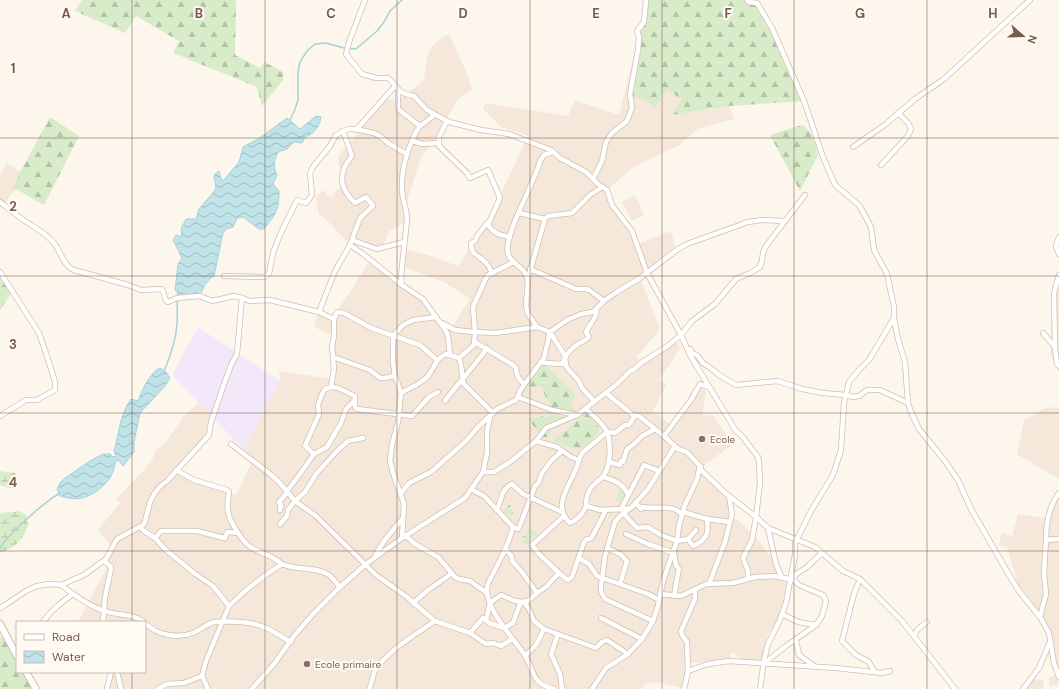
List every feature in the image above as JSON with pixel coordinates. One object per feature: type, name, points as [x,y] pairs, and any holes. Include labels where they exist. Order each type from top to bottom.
[{"type":"street","points":[[364,0],[348,42],[346,56],[362,74],[374,78],[388,78],[403,94],[414,96],[427,110],[447,121],[481,130],[509,134],[539,144],[578,167],[607,190],[612,205],[632,231],[647,273],[708,387],[726,413],[736,431],[741,434],[758,457],[760,483],[756,517],[752,540],[743,558],[748,571],[748,579]]},
{"type":"street","points":[[593,179],[602,161],[606,142],[612,133],[627,121],[632,108],[630,94],[638,50],[639,36],[637,31],[644,22],[646,0]]},
{"type":"street","points":[[747,0],[749,2],[757,3],[772,28],[807,108],[823,158],[835,185],[859,205],[871,227],[874,250],[887,274],[894,307],[894,318],[898,339],[905,362],[908,403],[911,412],[919,429],[945,461],[958,480],[971,509],[1008,573],[1019,591],[1040,617],[1049,633],[1054,664],[1059,677]]},
{"type":"street","points":[[853,147],[886,124],[915,99],[944,79],[1030,0]]},
{"type":"street","points":[[396,88],[398,109],[420,126]]},
{"type":"street","points":[[356,130],[396,88]]},
{"type":"street","points":[[881,165],[908,136],[911,129],[908,123],[898,113]]},
{"type":"street","points":[[402,286],[401,276],[407,211],[402,190],[402,182],[407,154],[414,135],[420,126],[432,117],[433,114]]},
{"type":"street","points":[[447,121],[439,137],[439,146],[470,178],[488,170],[500,198],[488,226],[497,234],[510,238]]},
{"type":"street","points":[[224,276],[264,277],[269,274],[273,253],[279,237],[291,214],[294,202],[296,200],[306,203],[309,200],[312,195],[310,173],[330,146],[336,135],[342,131],[349,129],[380,136],[388,143],[407,154]]},
{"type":"street","points":[[319,312],[335,271],[351,242],[360,218],[373,205],[366,197],[355,203],[346,194],[343,187],[341,181],[342,174],[345,165],[352,156],[342,131]]},
{"type":"street","points":[[412,141],[423,144],[438,143]]},
{"type":"street","points":[[528,278],[523,268],[510,258],[508,246],[519,213],[540,161],[544,155],[553,152]]},
{"type":"street","points":[[537,327],[527,311],[526,301],[530,269],[545,219],[548,216],[572,214],[590,195],[602,187]]},
{"type":"street","points":[[483,472],[494,472],[524,452],[536,441],[546,428],[577,415],[586,409],[594,401],[617,384],[630,371],[666,348],[681,336],[692,321],[715,304],[736,279],[750,274],[760,267],[762,253],[766,246],[784,221],[792,214],[805,195]]},
{"type":"street","points":[[0,202],[24,221],[41,230],[48,236],[56,245],[68,267],[71,269],[141,290],[161,289],[166,301],[168,302],[177,298],[200,296],[212,301],[234,296],[250,301],[270,300],[279,302],[319,312],[334,319]]},
{"type":"street","points":[[492,273],[484,261],[475,256],[472,252],[471,243],[475,241],[494,212]]},
{"type":"street","points":[[519,213],[545,219]]},
{"type":"street","points":[[401,493],[409,482],[431,472],[466,441],[497,409],[511,403],[518,397],[524,384],[545,355],[550,332],[567,320],[581,314],[593,312],[604,301],[647,273],[687,244],[748,222],[762,220],[784,221]]},
{"type":"street","points":[[1059,237],[1056,246],[1059,254]]},
{"type":"street","points":[[351,242],[376,249],[404,242]]},
{"type":"street","points":[[351,242],[363,254],[402,286],[423,299],[448,336],[450,355]]},
{"type":"street","points":[[459,358],[472,347],[475,342],[473,306],[485,280],[488,275],[514,262]]},
{"type":"street","points":[[530,269],[576,289],[589,290],[604,301]]},
{"type":"street","points":[[0,272],[39,333],[55,382],[55,390],[37,400],[26,400],[0,416]]},
{"type":"street","points":[[1059,275],[1054,293],[1055,348],[1057,364],[1059,366]]},
{"type":"street","points":[[0,608],[26,591],[37,586],[49,584],[61,585],[84,574],[109,556],[117,538],[140,527],[145,522],[151,497],[208,434],[222,387],[237,354],[242,298]]},
{"type":"street","points":[[541,362],[547,364],[562,364],[565,356],[577,345],[589,338],[586,332],[594,320],[597,312],[596,309]]},
{"type":"street","points":[[331,387],[334,369],[334,319],[337,312],[344,312],[371,328],[420,345],[437,360]]},
{"type":"street","points":[[404,537],[403,517],[405,506],[390,460],[398,422],[401,393],[395,376],[393,363],[393,336],[403,325],[413,320],[436,317]]},
{"type":"street","points":[[760,689],[763,664],[768,644],[782,614],[792,580],[797,540],[811,511],[835,471],[842,442],[843,413],[849,382],[869,360],[879,346],[894,318]]},
{"type":"street","points":[[440,323],[455,330],[475,332],[496,333],[537,327],[550,332],[565,356],[566,366],[577,379],[582,388],[594,401]]},
{"type":"street","points":[[1043,333],[1055,348]]},
{"type":"street","points":[[681,336],[692,353],[697,355],[703,363],[736,385],[778,381],[802,389],[853,397],[859,396],[868,390],[880,390],[908,403]]},
{"type":"street","points":[[475,342],[514,366],[516,369],[516,374],[524,384]]},
{"type":"street","points":[[445,401],[462,379],[476,365],[487,348]]},
{"type":"street","points":[[401,393],[425,379],[441,356],[446,354],[459,358]]},
{"type":"street","points":[[333,357],[370,370],[380,378],[395,376]]},
{"type":"street","points":[[459,358],[462,379],[465,386],[491,414]]},
{"type":"street","points":[[664,436],[691,400],[700,384],[708,387]]},
{"type":"street","points":[[314,454],[304,446],[319,414],[318,405],[324,390],[331,387],[343,390],[355,396],[355,407],[357,409],[412,416],[429,398],[438,392]]},
{"type":"street","points":[[606,392],[615,401],[633,414],[641,417],[678,449],[687,452],[700,466],[701,470],[729,496],[768,528],[815,547],[843,571],[860,579],[902,621],[955,689]]},
{"type":"street","points":[[518,397],[552,410],[577,415]]},
{"type":"street","points":[[280,510],[282,505],[279,502],[314,454],[327,447],[341,422],[346,409],[355,400]]},
{"type":"street","points":[[497,510],[504,491],[510,484],[514,485],[522,494],[563,514],[571,523],[584,511],[588,492],[593,485],[603,477],[609,462],[610,453],[606,432],[597,419],[586,409]]},
{"type":"street","points":[[252,689],[274,664],[312,614],[340,587],[366,564],[404,537],[465,498],[483,472],[487,453],[487,432],[491,414]]},
{"type":"street","points":[[606,510],[592,537],[584,542],[573,575],[569,580],[559,573],[532,546],[563,514],[564,498],[582,453],[606,432],[615,433],[625,425],[629,425],[636,415]]},
{"type":"street","points":[[609,462],[620,465],[621,461],[623,462],[627,449],[642,436],[655,429]]},
{"type":"street","points":[[280,524],[287,516],[288,510],[305,492],[316,474],[342,446],[350,440],[363,438]]},
{"type":"street","points":[[536,441],[557,447],[571,457],[579,460]]},
{"type":"street","points":[[230,444],[270,474],[295,501],[316,516],[376,575],[407,597],[435,621],[470,634],[486,644],[494,643],[501,646],[512,639]]},
{"type":"street","points":[[586,506],[600,510],[622,511],[629,509],[636,504],[648,489],[675,446]]},
{"type":"street","points":[[472,489],[484,496],[513,528],[518,529],[535,485],[540,480],[544,470],[551,461],[562,451]]},
{"type":"street","points":[[653,621],[605,598],[600,587],[607,548],[615,522],[622,511],[628,495],[644,464],[659,471]]},
{"type":"street","points":[[592,689],[600,676],[609,666],[628,654],[642,639],[653,621],[667,568],[678,541],[679,525],[700,466]]},
{"type":"street","points":[[176,470],[194,480],[227,490],[229,492],[228,513],[244,542],[251,547],[270,555],[288,567],[308,569],[329,575],[340,587]]},
{"type":"street","points":[[603,477],[616,481],[625,488],[628,495]]},
{"type":"street","points":[[1040,617],[1046,594],[1044,572],[1047,528],[1053,501],[1059,493]]},
{"type":"street","points":[[709,584],[725,542],[732,514],[729,496]]},
{"type":"street","points":[[636,504],[641,508],[675,509],[683,514],[730,522]]},
{"type":"street","points":[[622,511],[638,528],[648,527],[659,534],[678,541],[688,539],[696,530]]},
{"type":"street","points":[[375,558],[384,541],[403,517]]},
{"type":"street","points":[[688,539],[694,546],[702,542],[708,531],[707,519]]},
{"type":"street","points":[[140,527],[155,538],[194,573],[213,586],[229,606]]},
{"type":"street","points":[[513,528],[506,549],[488,582],[487,593],[490,603],[504,628],[531,665],[537,680],[541,684],[554,689]]},
{"type":"street","points":[[768,528],[776,564],[782,578]]},
{"type":"street","points":[[155,538],[161,531],[170,530],[197,531],[224,538],[228,532],[238,533]]},
{"type":"street","points":[[626,534],[648,544],[674,553]]},
{"type":"street","points":[[404,537],[438,557],[451,574],[458,579],[473,583],[487,593]]},
{"type":"street","points":[[1046,540],[1059,538]]},
{"type":"street","points":[[607,548],[620,554],[627,561],[620,584]]},
{"type":"street","points":[[506,549],[512,557],[512,561],[537,593]]},
{"type":"street","points":[[792,580],[795,575],[807,567],[822,552]]},
{"type":"street","points":[[674,553],[676,566],[679,568],[674,596]]},
{"type":"street","points":[[579,558],[587,563],[595,574],[602,578],[648,594],[659,600]]},
{"type":"street","points":[[103,621],[103,611],[111,569],[111,567],[104,561]]},
{"type":"street","points":[[208,689],[202,676],[211,647],[229,606],[265,574],[282,564]]},
{"type":"street","points":[[470,634],[483,618],[486,620],[490,603],[501,596],[515,601],[528,601],[546,587],[559,573]]},
{"type":"street","points":[[413,603],[451,574]]},
{"type":"street","points":[[660,594],[681,596],[709,584],[733,583],[755,577],[774,576],[792,580],[799,585],[823,595],[826,601],[822,616],[816,625],[763,664]]},
{"type":"street","points":[[860,579],[854,594],[842,641],[856,655],[869,662],[874,671]]},
{"type":"street","points":[[61,585],[73,594],[103,611],[132,615],[141,621]]},
{"type":"street","points":[[684,689],[688,671],[687,642],[681,631],[694,599],[695,591]]},
{"type":"street","points":[[44,621],[52,610],[73,594]]},
{"type":"street","points":[[504,628],[513,622],[520,604],[523,602]]},
{"type":"street","points":[[523,602],[529,609],[534,621],[544,629],[596,648],[602,642],[607,640],[628,654]]},
{"type":"street","points":[[782,614],[798,622],[816,625]]},
{"type":"street","points":[[483,618],[489,623],[504,628]]},
{"type":"street","points":[[601,618],[642,639]]},
{"type":"street","points":[[369,689],[375,671],[388,656],[399,646],[435,621]]},
{"type":"street","points":[[146,624],[156,632],[174,636],[182,636],[194,633],[213,622],[246,622],[258,625],[290,642]]},
{"type":"street","points":[[914,636],[917,630],[927,622]]},
{"type":"street","points":[[0,624],[16,652]]},
{"type":"street","points":[[525,656],[536,645],[544,629]]},
{"type":"street","points":[[558,634],[551,654],[560,674],[562,689]]},
{"type":"street","points":[[796,640],[799,655],[816,667]]},
{"type":"street","points":[[1023,689],[1039,668],[1050,640]]},
{"type":"street","points":[[688,671],[708,664],[729,661],[874,671],[882,673],[890,670]]},
{"type":"street","points":[[27,673],[36,689]]},
{"type":"street","points":[[107,689],[111,673]]},
{"type":"street","points":[[117,673],[121,689]]},
{"type":"street","points":[[158,689],[167,684],[184,683],[202,676]]},
{"type":"shaded area","points":[[449,34],[467,74],[472,90],[458,99],[439,132],[420,160],[406,204],[405,223],[389,231],[382,249],[346,241],[332,225],[319,214],[316,197],[323,190],[330,197],[343,185],[345,182],[338,162],[339,155],[386,100],[400,99],[424,80],[427,57],[430,50],[436,42]]},
{"type":"shaded area","points":[[639,36],[656,107],[667,90],[682,99],[671,115],[729,106],[735,119],[699,128],[678,146],[643,162],[630,170],[607,190],[612,205],[632,231],[647,273],[640,278],[660,329],[637,357],[641,361],[672,341],[681,347],[659,380],[666,385],[653,411],[671,425],[697,385],[706,391],[703,414],[714,416],[733,444],[701,468],[734,499],[731,518],[738,520],[757,538],[783,574],[786,584],[783,606],[765,644],[763,656],[764,661],[739,658],[732,652],[728,662],[691,663],[682,688],[656,682],[645,684],[642,689],[108,689],[111,673],[146,673],[146,621],[79,621],[106,569],[107,552],[111,546],[98,530],[120,503],[116,499],[145,469],[153,458],[155,451],[167,441],[183,417],[199,403],[214,419],[212,430],[177,468],[199,481],[236,495],[253,460],[244,452],[244,450],[280,381],[279,371],[332,379],[332,346],[334,336],[314,327],[319,311],[333,317],[370,261],[398,286],[421,299],[447,334],[470,299],[444,282],[401,266],[403,249],[425,254],[458,266],[491,214],[528,136],[501,127],[483,109],[485,103],[568,116],[575,100],[619,115]]},
{"type":"shaded area","points":[[7,163],[20,172],[12,186],[16,189],[0,209],[0,175]]},
{"type":"shaded area","points":[[635,195],[644,215],[632,221],[622,202]]},
{"type":"shaded area","points":[[671,231],[675,246],[648,268],[638,244]]},
{"type":"shaded area","points":[[1053,288],[1059,288],[1059,373],[1050,353]]},
{"type":"shaded area","points":[[198,327],[280,381],[244,450],[172,375]]},
{"type":"shaded area","points":[[1059,407],[1059,479],[1017,454],[1024,421],[1045,408]]},
{"type":"shaded area","points":[[1059,490],[1059,684],[1050,687],[1048,678],[1057,674],[1051,659],[1049,636],[1041,613],[1018,584],[1007,547],[999,545],[1002,532],[1012,536],[1018,514],[1047,518],[1051,500]]},
{"type":"shaded area","points":[[1032,679],[1044,680],[1043,689],[1022,689]]},
{"type":"green space","points":[[82,0],[236,0],[235,55],[260,68],[264,62],[283,72],[283,80],[262,106],[257,87],[173,53],[179,41],[136,16],[125,33],[75,11]]},
{"type":"green space","points":[[646,0],[747,0],[757,3],[772,28],[804,101],[729,106],[671,115],[682,99],[667,90],[656,107],[630,94],[638,50],[637,31],[644,22]]},
{"type":"green space","points":[[50,117],[79,136],[44,205],[12,187]]},
{"type":"green space","points":[[802,125],[811,134],[815,142],[818,155],[800,191],[770,135]]},
{"type":"green space","points":[[0,278],[11,293],[0,310]]},
{"type":"green space","points":[[543,363],[576,396],[570,404],[575,412],[551,408],[543,391],[543,387],[526,386],[527,390],[521,395],[522,391]]},
{"type":"green space","points":[[586,412],[600,429],[590,442],[585,446],[575,449],[554,441],[554,438],[565,431],[579,418],[582,418],[583,417],[581,415]]},
{"type":"green space","points":[[550,414],[568,418],[561,425],[551,431],[546,438],[542,438],[528,418],[542,416],[547,418]]},
{"type":"green space","points":[[0,471],[15,473],[17,477],[14,485],[9,488],[0,485]]},
{"type":"green space","points":[[620,486],[626,493],[626,496],[618,502],[616,501]]},
{"type":"green space","points":[[508,505],[510,505],[511,509],[515,512],[511,517],[510,514],[503,513]]},
{"type":"green space","points":[[20,511],[27,516],[28,525],[25,532],[17,544],[5,551],[0,552],[0,513]]},
{"type":"green space","points":[[528,529],[536,531],[538,535],[532,538],[530,537],[530,543],[527,544],[522,542],[524,539],[522,537],[527,535]]},
{"type":"green space","points":[[0,637],[9,640],[16,653],[16,673],[26,673],[34,689],[0,689]]},
{"type":"water","points":[[316,116],[321,117],[314,132],[305,137],[302,143],[294,142],[287,149],[278,152],[275,161],[277,175],[273,184],[279,191],[278,203],[276,212],[268,224],[264,229],[259,229],[243,217],[237,218],[233,227],[226,229],[223,233],[214,276],[207,282],[200,295],[179,294],[175,290],[178,264],[182,258],[173,240],[176,235],[182,237],[181,229],[186,219],[196,219],[199,209],[216,189],[214,175],[219,171],[223,181],[239,162],[243,147],[258,139],[287,118],[300,129]]},
{"type":"water","points":[[160,368],[166,372],[170,378],[165,386],[140,413],[134,442],[134,452],[123,466],[118,460],[115,462],[109,479],[94,493],[79,499],[60,496],[57,489],[65,478],[103,454],[110,454],[113,457],[116,456],[114,451],[122,417],[127,405],[131,399],[138,401],[150,377]]},
{"type":"waterway","points":[[290,120],[298,100],[298,72],[300,62],[307,51],[315,44],[326,43],[344,48],[356,49],[377,31],[390,11],[402,0]]},
{"type":"waterway","points":[[164,371],[176,336],[178,291]]},
{"type":"waterway","points":[[0,549],[10,535],[27,519],[60,493]]},
{"type":"place","name":"Ecole","points":[[702,439]]},
{"type":"place","name":"Ecole primaire","points":[[307,664]]}]
